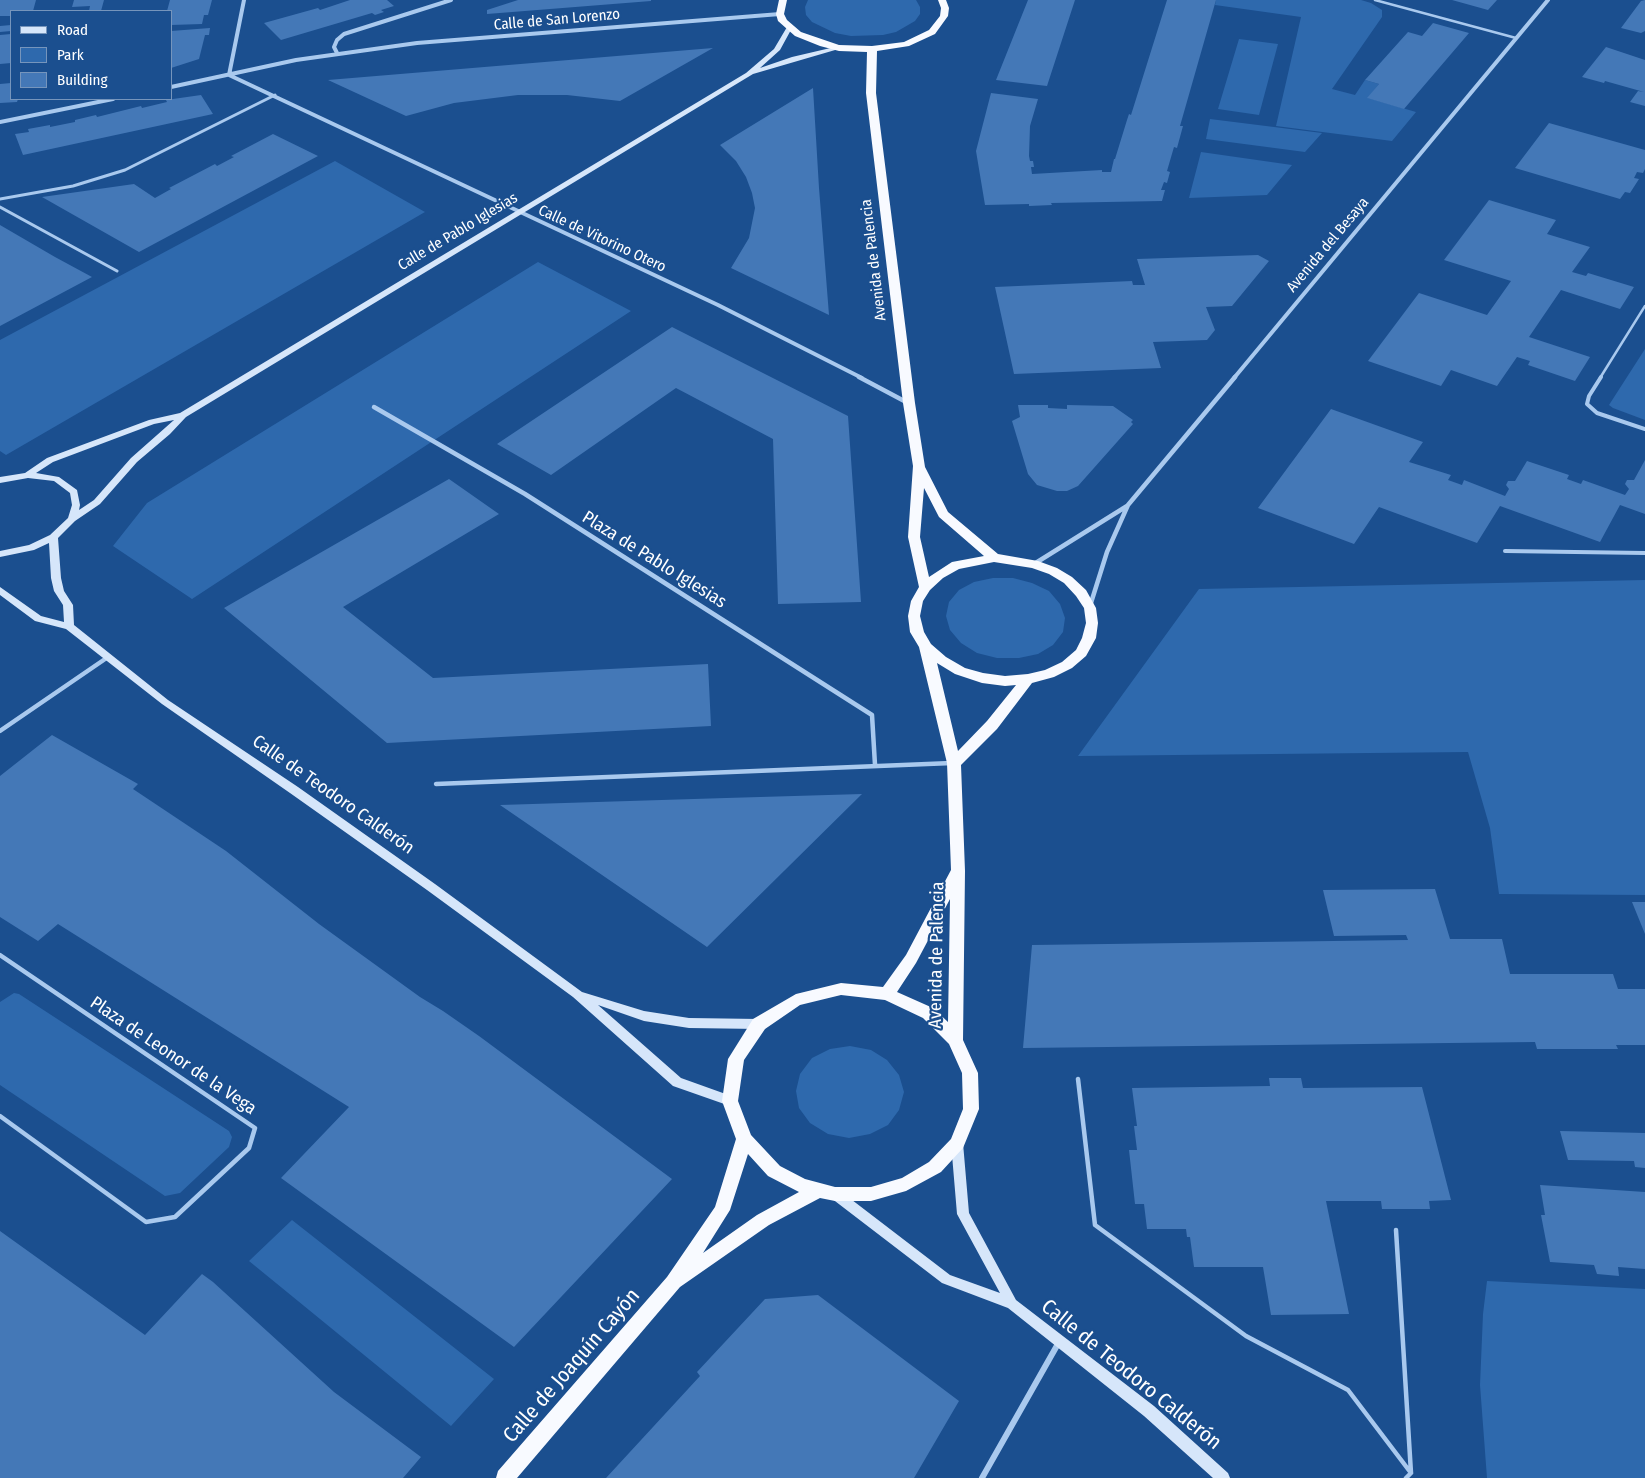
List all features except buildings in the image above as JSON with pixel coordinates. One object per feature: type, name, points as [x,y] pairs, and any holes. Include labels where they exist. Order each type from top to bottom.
[{"type":"highway","points":[[783,0],[780,14],[789,28],[809,40],[839,48],[872,49],[890,47],[920,39],[940,24],[944,16],[943,4],[952,0]]},
{"type":"highway","name":"Avenida de Palencia","points":[[872,49],[871,93],[909,403],[919,466],[914,537],[925,587]]},
{"type":"highway","name":"Avenida de Palencia","points":[[919,466],[943,514],[994,558]]},
{"type":"highway","points":[[994,558],[1034,564],[1053,571],[1068,580],[1081,593],[1090,608],[1092,623],[1090,638],[1082,653],[1067,665],[1049,674],[1028,679],[1005,681],[974,676],[960,671],[941,660],[926,647],[917,632],[914,616],[917,601],[925,587],[939,575],[956,566],[994,558]]},
{"type":"highway","name":"Avenida de Palencia","points":[[926,647],[954,763],[958,871],[955,1040]]},
{"type":"highway","points":[[954,763],[992,725],[1028,679]]},
{"type":"highway","name":"Avenida de Palencia","points":[[887,994],[911,959],[958,871]]},
{"type":"highway","points":[[841,989],[887,994],[928,1014],[955,1040],[970,1073],[971,1109],[957,1143],[935,1166],[906,1184],[871,1194],[827,1192],[802,1186],[774,1171],[744,1139],[730,1101],[736,1059],[759,1024],[796,1000],[841,989]]},
{"type":"highway","name":"Calle de Joaquín Cayón","points":[[505,1478],[673,1283],[722,1210],[744,1139]]},
{"type":"highway","name":"Calle de Joaquín Cayón","points":[[673,1283],[763,1220],[827,1192]]},
{"type":"main road","name":"Calle de Pablo Iglesias","points":[[0,554],[31,548],[53,537],[72,519],[97,502],[134,460],[183,415],[748,74],[777,50],[789,28]]},
{"type":"main road","name":"Calle de Pablo Iglesias","points":[[748,74],[792,59],[839,48]]},
{"type":"main road","name":"Calle de Pablo Iglesias","points":[[28,475],[50,460],[152,422],[183,415]]},
{"type":"main road","points":[[0,480],[28,475],[48,477],[69,487],[74,492],[76,505],[72,519]]},
{"type":"main road","points":[[53,537],[56,578],[59,591],[68,605],[69,626]]},
{"type":"main road","name":"Calle de Teodoro Calderón","points":[[0,590],[38,619],[69,626],[165,702],[310,801],[577,994],[677,1082],[730,1101]]},
{"type":"main road","name":"Calle de Teodoro Calderón","points":[[577,994],[644,1016],[689,1023],[759,1024]]},
{"type":"main road","name":"Calle de Teodoro Calderón","points":[[957,1143],[963,1214],[1012,1304]]},
{"type":"main road","name":"Calle de Teodoro Calderón","points":[[827,1192],[946,1279],[1012,1304],[1149,1411],[1223,1478]]},
{"type":"street","points":[[228,76],[244,0]]},
{"type":"street","points":[[337,53],[334,47],[337,40],[344,34],[451,0]]},
{"type":"street","name":"Avenida del Besaya","points":[[1090,608],[1107,552],[1128,506],[1548,0]]},
{"type":"street","name":"Calle de San Lorenzo","points":[[172,87],[337,53],[427,42],[780,14]]},
{"type":"street","name":"Calle de Vitorino Otero","points":[[228,76],[274,95],[517,212],[718,305],[825,358],[909,403]]},
{"type":"street","points":[[0,199],[72,186],[126,170],[274,95]]},
{"type":"street","points":[[0,122],[109,100]]},
{"type":"street","points":[[0,206],[117,271]]},
{"type":"street","name":"Plaza de Pablo Iglesias","points":[[374,408],[525,494],[872,715],[875,765]]},
{"type":"street","name":"Avenida del Besaya","points":[[1034,564],[1128,506]]},
{"type":"street","points":[[0,731],[108,657]]},
{"type":"street","points":[[436,784],[954,763]]},
{"type":"street","points":[[982,1478],[1059,1341]]},
{"type":"lane","points":[[1375,0],[1516,38]]},
{"type":"lane","points":[[1645,306],[1589,396],[1587,404],[1597,413],[1645,428]]},
{"type":"lane","points":[[1506,551],[1645,553]]},
{"type":"lane","name":"Plaza de Leonor de la Vega","points":[[0,955],[255,1128],[249,1148],[175,1217],[146,1222],[0,1116]]},
{"type":"lane","points":[[1078,1079],[1095,1225],[1246,1336],[1348,1390],[1411,1473]]},
{"type":"lane","points":[[1396,1230],[1411,1473],[1406,1478]]},
{"type":"green space","points":[[808,0],[916,0],[920,7],[920,14],[915,21],[896,32],[883,35],[851,36],[835,33],[812,22],[806,15],[805,7]]},
{"type":"green space","points":[[1216,0],[1361,0],[1371,3],[1382,10],[1382,17],[1332,89],[1355,95],[1365,80],[1379,84],[1368,98],[1416,112],[1392,141],[1276,126],[1301,17],[1215,5]]},
{"type":"green space","points":[[1239,39],[1278,44],[1259,115],[1218,109]]},
{"type":"green space","points":[[1210,119],[1322,133],[1305,152],[1206,139]]},
{"type":"green space","points":[[1201,152],[1292,165],[1267,195],[1189,198]]},
{"type":"green space","points":[[335,161],[425,212],[6,455],[0,451],[0,340]]},
{"type":"green space","points":[[538,262],[631,311],[192,599],[113,546],[147,503]]},
{"type":"green space","points":[[1645,349],[1645,420],[1609,405]]},
{"type":"green space","points":[[993,578],[1013,578],[1032,583],[1049,591],[1060,604],[1065,618],[1063,632],[1053,645],[1038,654],[1019,658],[997,658],[977,653],[961,643],[950,630],[946,616],[949,602],[959,590],[974,582]]},
{"type":"green space","points":[[1645,580],[1645,895],[1499,894],[1490,828],[1468,752],[1078,756],[1199,589]]},
{"type":"green space","points":[[14,993],[19,994],[229,1131],[232,1137],[229,1147],[180,1193],[165,1196],[0,1085],[0,1002]]},
{"type":"green space","points":[[850,1046],[871,1050],[887,1060],[899,1075],[904,1092],[899,1110],[888,1125],[870,1134],[849,1138],[828,1134],[810,1123],[799,1108],[796,1091],[800,1074],[812,1058],[830,1049]]},
{"type":"green space","points":[[292,1220],[494,1379],[451,1426],[249,1261]]},
{"type":"green space","points":[[1487,1281],[1645,1289],[1645,1478],[1487,1478],[1480,1385],[1483,1314]]}]
